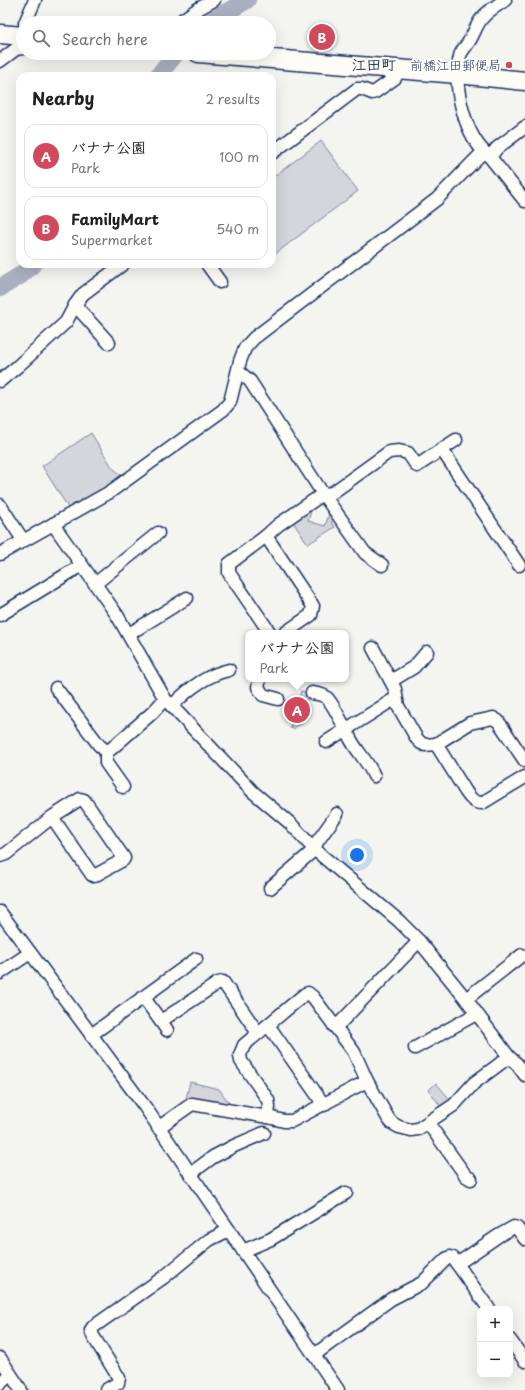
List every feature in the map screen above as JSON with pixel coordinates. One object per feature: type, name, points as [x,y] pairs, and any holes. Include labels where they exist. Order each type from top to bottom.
[{"type":"main road","points":[[0,34],[16,35]]},
{"type":"main road","points":[[276,59],[525,81]]},
{"type":"street","points":[[28,16],[34,0]]},
{"type":"street","points":[[187,16],[198,8],[214,0]]},
{"type":"street","points":[[505,0],[482,17],[469,43],[460,55],[458,87],[466,124],[476,143],[525,201]]},
{"type":"street","points":[[0,61],[16,49]]},
{"type":"street","points":[[276,150],[357,89],[362,89],[372,93],[396,78],[399,69]]},
{"type":"street","points":[[0,553],[110,492],[223,410],[230,402],[245,348],[254,338],[431,204],[486,155],[525,127]]},
{"type":"street","points":[[0,381],[66,322],[83,294],[118,268]]},
{"type":"street","points":[[210,268],[220,282]]},
{"type":"street","points":[[75,305],[109,343]]},
{"type":"street","points":[[238,371],[250,381],[323,494],[365,553],[382,565]]},
{"type":"street","points":[[268,630],[229,573],[228,564],[266,536],[278,525],[323,494],[332,493],[390,452],[399,451],[408,453],[417,466],[456,440]]},
{"type":"street","points":[[442,450],[520,565]]},
{"type":"street","points":[[0,505],[23,540]]},
{"type":"street","points":[[53,524],[129,634],[169,703],[253,792],[290,824],[314,849],[399,921],[420,941],[476,1014],[517,1059],[525,1075]]},
{"type":"street","points":[[95,584],[158,533]]},
{"type":"street","points":[[266,536],[313,606],[312,615],[290,630]]},
{"type":"street","points":[[0,615],[82,565]]},
{"type":"street","points":[[129,634],[187,598]]},
{"type":"street","points":[[374,648],[395,689],[398,706],[419,742],[425,745],[436,744],[470,723],[493,718],[498,721],[525,761]]},
{"type":"street","points":[[391,681],[414,667],[427,652]]},
{"type":"street","points":[[106,751],[111,749],[152,713],[218,672],[230,670]]},
{"type":"street","points":[[259,682],[258,687],[263,695],[278,699]]},
{"type":"street","points":[[56,688],[99,745],[106,751],[106,763],[123,787]]},
{"type":"street","points":[[312,693],[320,694],[327,698],[349,737],[370,765],[374,776]]},
{"type":"street","points":[[326,742],[390,701],[396,699]]},
{"type":"street","points":[[436,744],[466,792],[472,800],[479,803],[482,803],[525,777]]},
{"type":"street","points":[[0,856],[6,854],[52,817],[80,799],[84,800],[124,858],[94,876],[92,875],[52,817]]},
{"type":"street","points":[[270,888],[314,849],[317,842],[337,814]]},
{"type":"street","points":[[0,912],[145,1107],[338,1390]]},
{"type":"street","points":[[334,1026],[340,1022],[420,941]]},
{"type":"street","points":[[0,973],[30,953]]},
{"type":"street","points":[[466,1000],[522,955]]},
{"type":"street","points":[[91,1034],[144,998],[196,959]]},
{"type":"street","points":[[144,998],[164,1026],[218,983],[223,982],[258,1033]]},
{"type":"street","points":[[268,1117],[268,1100],[243,1064],[240,1058],[241,1051],[244,1045],[303,995],[308,993],[313,997],[354,1052],[367,1082],[388,1118],[392,1123],[399,1127],[411,1130],[418,1129],[454,1105],[474,1083],[517,1059]]},
{"type":"street","points":[[415,1048],[476,1014]]},
{"type":"street","points":[[268,1025],[324,1104]]},
{"type":"street","points":[[158,1128],[192,1104],[284,1121],[292,1121],[367,1082]]},
{"type":"street","points":[[428,1122],[466,1176],[471,1179]]},
{"type":"street","points":[[190,1174],[213,1157],[264,1133]]},
{"type":"street","points":[[243,1251],[271,1239],[346,1193]]},
{"type":"street","points":[[457,1264],[514,1227],[520,1231],[525,1239]]},
{"type":"street","points":[[106,1390],[118,1382],[119,1378],[93,1336],[91,1330],[93,1327],[164,1276],[209,1240],[230,1230]]},
{"type":"street","points":[[314,1355],[391,1299],[422,1283],[448,1257],[453,1258],[487,1306]]},
{"type":"street","points":[[517,1344],[525,1361]]},
{"type":"street","points":[[0,1358],[21,1390]]},
{"type":"street","points":[[0,1384],[10,1374]]},
{"type":"shaded area","points":[[321,141],[358,191],[276,253],[276,175]]},
{"type":"shaded area","points":[[91,433],[112,467],[124,478],[69,509],[42,466]]},
{"type":"shaded area","points":[[312,508],[308,521],[325,526],[330,511],[336,519],[331,522],[335,527],[308,544],[292,521]]},
{"type":"shaded area","points":[[301,691],[312,693],[312,696],[299,705],[298,715],[302,720],[302,723],[297,725],[294,729],[290,728]]},
{"type":"shaded area","points":[[190,1082],[219,1089],[232,1107],[184,1107]]},
{"type":"shaded area","points":[[436,1083],[453,1103],[443,1110],[429,1090]]},
{"type":"waterway","points":[[220,16],[247,0]]},
{"type":"waterway","points":[[161,72],[171,60]]},
{"type":"waterway","points":[[0,288],[21,275],[29,268]]},
{"type":"place","name":"FamilyMart","points":[[322,37]]},
{"type":"place","name":"前橋江田郵便局","points":[[509,65]]},
{"type":"place","name":"バナナ公園","points":[[297,710]]},
{"type":"district","name":"江田町","points":[[374,65]]}]
